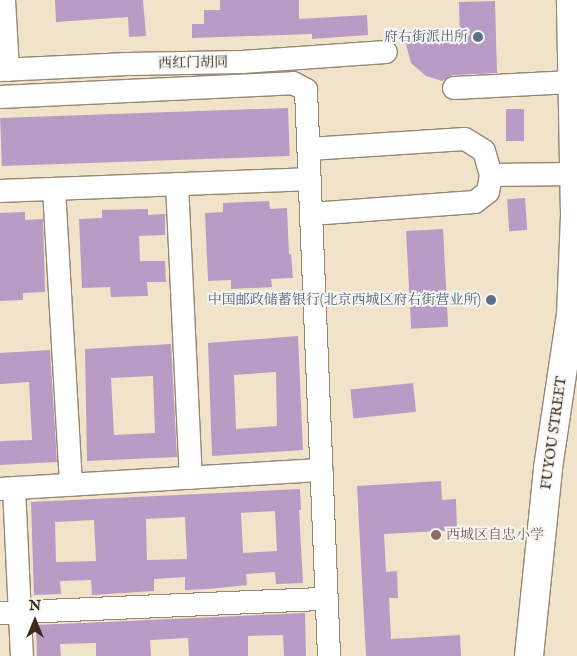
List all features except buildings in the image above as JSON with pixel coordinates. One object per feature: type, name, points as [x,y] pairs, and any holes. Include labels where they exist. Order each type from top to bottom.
[{"type":"main road","name":"FUYOU STREET","points":[[529,656],[548,468],[571,315],[575,215],[572,0]]},
{"type":"street","points":[[3,4],[4,70]]},
{"type":"street","name":"西红门胡同","points":[[4,70],[128,64],[242,62],[386,52]]},
{"type":"street","points":[[454,88],[572,82]]},
{"type":"street","points":[[0,97],[293,83],[306,90],[329,656]]},
{"type":"street","points":[[309,150],[465,139],[484,151],[491,175],[488,192],[475,202],[310,214]]},
{"type":"street","points":[[491,175],[574,174]]},
{"type":"street","points":[[0,191],[309,179]]},
{"type":"street","points":[[177,184],[191,478]]},
{"type":"street","points":[[54,189],[71,485]]},
{"type":"street","points":[[22,656],[10,612],[7,489],[321,470]]},
{"type":"street","points":[[10,612],[327,599]]},
{"type":"place","name":"府右街派出所","points":[[478,37]]},
{"type":"place","name":"中国邮政储蓄银行(北京西城区府右街营业所)","points":[[491,300]]},
{"type":"place","name":"西城区自忠小学","points":[[436,535]]}]
